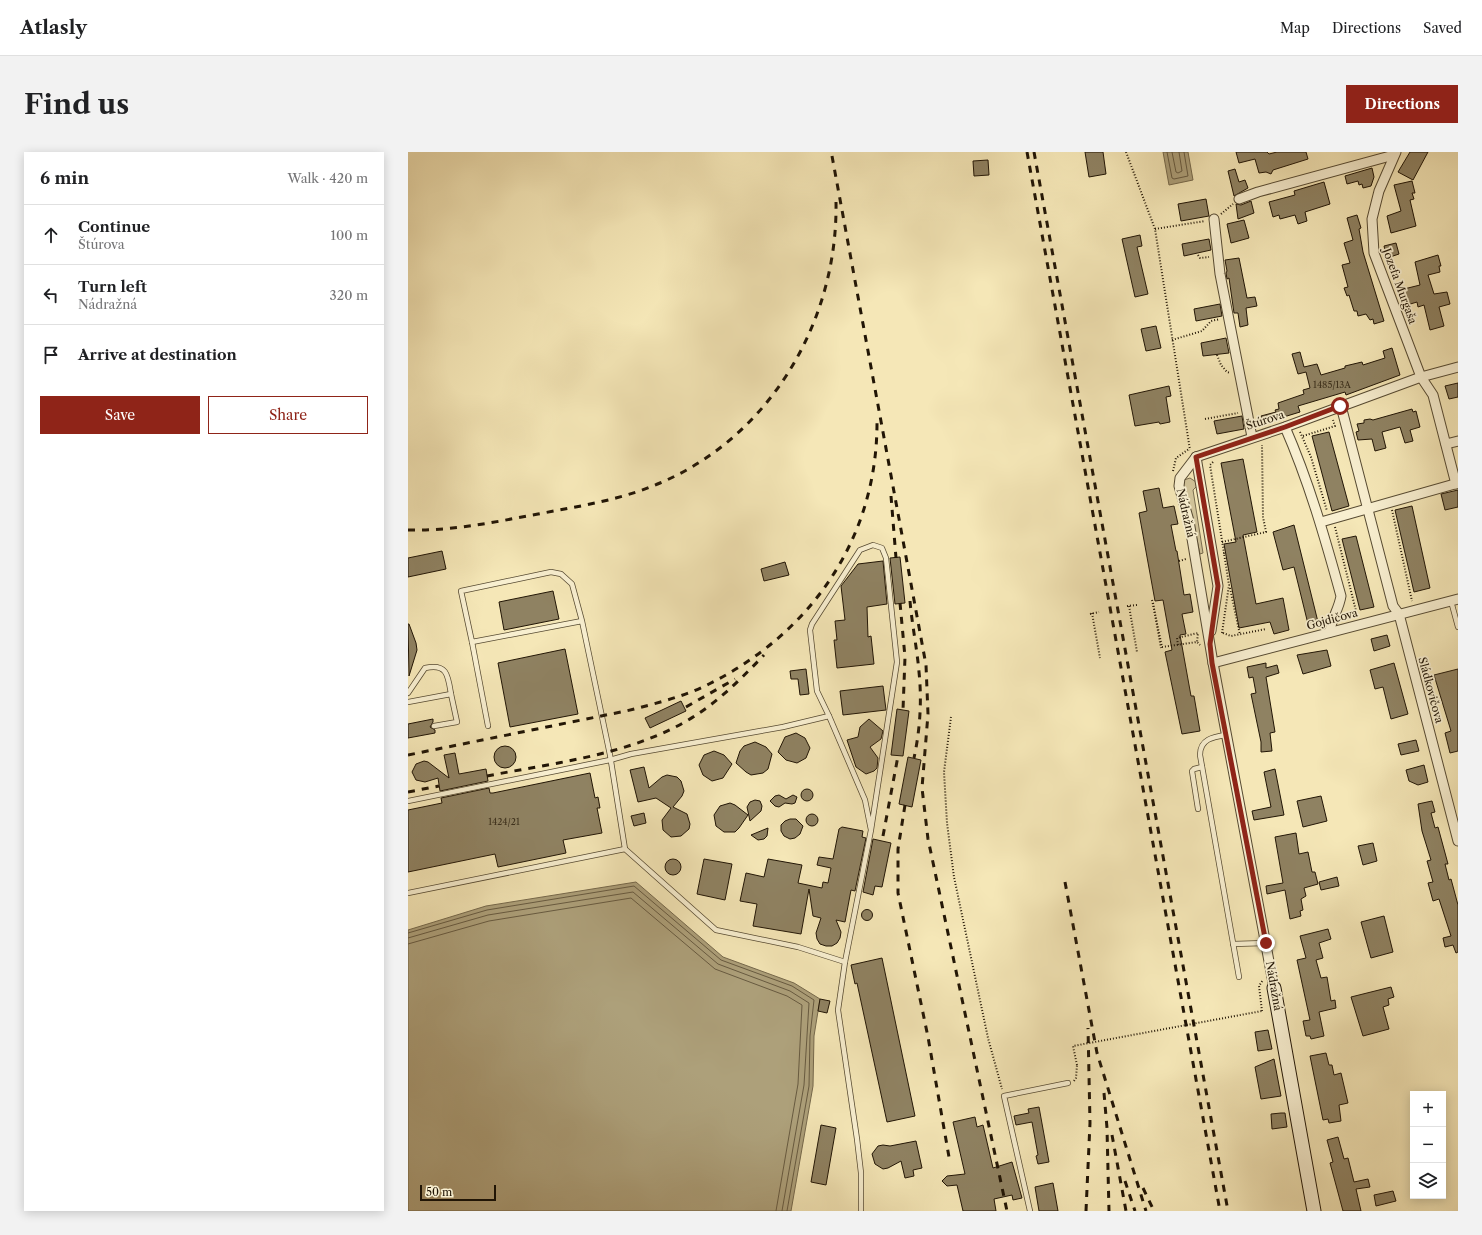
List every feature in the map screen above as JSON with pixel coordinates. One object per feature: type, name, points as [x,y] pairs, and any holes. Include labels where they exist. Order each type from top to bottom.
[{"type":"street","name":"Jozefa Murgaša","points":[[1239,199],[1258,192],[1395,153]]},
{"type":"street","name":"Jozefa Murgaša","points":[[1395,153],[1379,191],[1372,219],[1374,253],[1421,378]]},
{"type":"street","points":[[1214,220],[1218,255],[1229,317],[1254,441]]},
{"type":"street","name":"Štúrova","points":[[1196,457],[1287,430],[1340,406],[1458,367]]},
{"type":"street","points":[[1328,520],[1457,484],[1433,395],[1421,378]]},
{"type":"street","points":[[1340,406],[1393,606],[1399,614]]},
{"type":"street","points":[[1287,430],[1301,464],[1328,520],[1341,596],[1340,606],[1331,622],[1330,632]]},
{"type":"street","points":[[1446,444],[1458,441]]},
{"type":"street","name":"Nádražná","points":[[1196,457],[1218,586],[1210,644]]},
{"type":"street","name":"Nádražná","points":[[1196,457],[1180,478],[1179,486],[1190,521],[1212,663],[1266,943],[1314,1211]]},
{"type":"street","name":"Gojdičova","points":[[1212,663],[1454,600]]},
{"type":"street","name":"Sládkovičova","points":[[1399,614],[1454,812],[1458,841]]},
{"type":"lane","points":[[861,1211],[861,1173],[838,1010],[845,962],[871,830],[897,662],[886,558],[882,548],[873,545],[860,550],[812,624],[810,630],[817,692],[829,716],[865,800],[871,830]]},
{"type":"lane","points":[[488,726],[461,590],[551,572],[561,574],[572,584],[582,621],[610,760],[625,849],[716,930],[798,947],[845,962]]},
{"type":"lane","points":[[1454,600],[1458,627]]},
{"type":"lane","points":[[472,642],[582,621]]},
{"type":"lane","points":[[408,693],[425,668],[435,666],[445,670],[448,677],[457,722],[434,726]]},
{"type":"lane","points":[[408,702],[451,694]]},
{"type":"lane","points":[[408,801],[610,760],[631,754],[783,727],[829,716]]},
{"type":"lane","points":[[1226,735],[1210,738],[1201,746],[1200,755],[1238,977]]},
{"type":"lane","points":[[1198,809],[1192,771],[1202,767]]},
{"type":"lane","points":[[408,893],[625,849]]},
{"type":"lane","points":[[1233,944],[1266,943]]},
{"type":"lane","points":[[1030,1211],[1004,1096],[1068,1084]]},
{"type":"path","points":[[1126,152],[1155,229],[1189,449],[1196,457]]},
{"type":"path","points":[[1155,229],[1214,220],[1239,199]]},
{"type":"path","points":[[1198,255],[1200,258],[1218,255]]},
{"type":"path","points":[[1172,340],[1202,331],[1211,319],[1229,317]]},
{"type":"path","points":[[1217,355],[1221,365],[1228,372],[1240,374]]},
{"type":"path","points":[[1205,419],[1247,411]]},
{"type":"path","points":[[1287,430],[1300,430],[1311,457],[1324,492],[1328,520],[1343,552],[1357,615]]},
{"type":"path","points":[[1214,461],[1210,465],[1222,542],[1266,532],[1263,517],[1262,442],[1254,441]]},
{"type":"path","points":[[1311,457],[1316,455]]},
{"type":"path","points":[[1390,503],[1412,601]]},
{"type":"path","points":[[1229,585],[1240,635]]},
{"type":"path","points":[[1152,600],[1162,647],[1198,642]]},
{"type":"path","points":[[1152,600],[1161,648]]},
{"type":"path","points":[[1137,605],[1128,606],[1137,652]]},
{"type":"path","points":[[1099,612],[1091,614],[1100,658]]},
{"type":"path","points":[[1178,645],[1177,638],[1198,634],[1198,642],[1201,646],[1217,642],[1216,637],[1222,633],[1231,636],[1266,629]]},
{"type":"path","points":[[951,717],[944,772],[947,824],[954,877],[988,1038],[1004,1096]]},
{"type":"path","points":[[1068,1084],[1076,1078],[1077,1065],[1072,1046],[1262,1010],[1258,986]]},
{"type":"shaded area","points":[[1190,478],[1199,484],[1193,490],[1203,553],[1200,554],[1193,521],[1183,488],[1184,480]]},
{"type":"water","points":[[1163,152],[1188,152],[1193,180],[1169,185]]},
{"type":"water","points":[[636,882],[723,957],[794,983],[820,999],[814,1036],[813,1086],[791,1211],[408,1211],[408,930],[486,906]]},
{"type":"building","points":[[1085,152],[1103,152],[1106,174],[1089,177]]},
{"type":"building","points":[[1236,152],[1267,152],[1269,154],[1277,152],[1306,152],[1308,159],[1273,170],[1271,174],[1266,172],[1259,173],[1255,159],[1239,163]]},
{"type":"building","points":[[1410,152],[1428,152],[1413,180],[1398,172]]},
{"type":"building","points":[[988,160],[989,175],[974,176],[973,161]]},
{"type":"building","points":[[1372,168],[1374,177],[1371,186],[1363,188],[1362,184],[1359,185],[1358,181],[1347,184],[1345,176]]},
{"type":"building","points":[[1235,169],[1239,182],[1245,180],[1248,188],[1234,196],[1228,171]]},
{"type":"building","points":[[1412,181],[1415,193],[1412,193],[1414,199],[1410,200],[1416,226],[1391,233],[1387,216],[1401,211],[1394,185]]},
{"type":"building","points":[[1324,182],[1330,204],[1305,212],[1307,221],[1298,224],[1295,215],[1280,219],[1279,215],[1273,217],[1269,202],[1295,195],[1294,191]]},
{"type":"building","points":[[1206,199],[1209,216],[1181,221],[1178,204]]},
{"type":"building","points":[[1251,201],[1254,213],[1238,219],[1236,204],[1241,205]]},
{"type":"building","points":[[1357,215],[1361,228],[1359,229],[1363,252],[1384,321],[1374,324],[1373,319],[1370,320],[1366,314],[1358,316],[1357,311],[1354,311],[1349,295],[1347,296],[1344,288],[1348,287],[1342,265],[1350,263],[1344,243],[1353,240],[1347,218]]},
{"type":"building","points":[[1244,220],[1249,238],[1231,243],[1227,224]]},
{"type":"building","points":[[1140,235],[1142,246],[1137,247],[1148,294],[1135,297],[1122,239]]},
{"type":"building","points":[[1209,239],[1211,250],[1184,256],[1182,244]]},
{"type":"building","points":[[1396,243],[1399,254],[1387,258],[1384,246]]},
{"type":"building","points":[[1438,255],[1441,266],[1439,266],[1440,272],[1428,275],[1434,294],[1447,292],[1450,304],[1439,307],[1444,326],[1430,330],[1424,305],[1418,307],[1417,302],[1407,305],[1404,289],[1420,285],[1415,262]]},
{"type":"building","points":[[1239,258],[1247,298],[1255,297],[1257,306],[1246,308],[1248,325],[1240,327],[1238,313],[1234,313],[1229,278],[1227,279],[1225,260]]},
{"type":"building","points":[[1220,304],[1222,316],[1196,321],[1194,309]]},
{"type":"building","points":[[1156,326],[1161,348],[1146,351],[1141,329]]},
{"type":"building","points":[[1226,338],[1229,353],[1203,356],[1201,343]]},
{"type":"building","points":[[1392,348],[1400,375],[1346,395],[1345,392],[1298,406],[1300,412],[1264,423],[1261,416],[1276,412],[1275,410],[1279,409],[1278,403],[1304,394],[1303,390],[1310,388],[1306,372],[1298,374],[1292,354],[1300,352],[1304,367],[1317,364],[1321,375],[1345,368],[1345,366],[1362,362],[1363,365],[1385,358],[1383,351]]},
{"type":"building","points":[[1458,383],[1458,397],[1449,399],[1445,386]]},
{"type":"building","points":[[1169,386],[1171,396],[1166,397],[1170,422],[1160,424],[1159,422],[1135,426],[1129,395]]},
{"type":"building","points":[[1412,409],[1413,412],[1416,411],[1420,427],[1410,430],[1413,441],[1405,443],[1400,427],[1382,432],[1386,448],[1375,451],[1372,439],[1358,440],[1356,432],[1359,431],[1357,424],[1364,423],[1364,420],[1373,420]]},
{"type":"building","points":[[1242,416],[1244,429],[1217,434],[1214,421]]},
{"type":"building","points":[[1329,432],[1349,506],[1332,511],[1312,436]]},
{"type":"building","points":[[1243,459],[1257,532],[1243,535],[1256,604],[1283,598],[1289,630],[1274,634],[1270,622],[1239,628],[1224,544],[1236,542],[1221,463]]},
{"type":"building","points":[[1159,488],[1163,508],[1174,506],[1178,524],[1171,525],[1184,595],[1190,594],[1193,612],[1182,614],[1186,634],[1180,635],[1191,696],[1194,696],[1200,731],[1182,734],[1165,652],[1172,650],[1163,600],[1155,601],[1139,513],[1147,511],[1143,491]]},
{"type":"building","points":[[1458,490],[1458,507],[1445,510],[1441,494]]},
{"type":"building","points":[[1412,506],[1430,588],[1414,592],[1395,510]]},
{"type":"building","points":[[1294,525],[1318,622],[1308,624],[1294,567],[1283,570],[1273,532]]},
{"type":"building","points":[[1356,536],[1374,607],[1360,610],[1342,539]]},
{"type":"building","points":[[442,551],[446,569],[408,577],[408,558]]},
{"type":"building","points":[[900,557],[905,603],[895,604],[890,558]]},
{"type":"building","points":[[883,561],[887,604],[867,607],[868,637],[871,636],[874,664],[837,668],[834,640],[837,640],[835,621],[845,620],[841,586],[858,564]]},
{"type":"building","points":[[785,562],[789,575],[764,581],[761,569]]},
{"type":"building","points":[[553,591],[559,619],[504,630],[499,602]]},
{"type":"building","points":[[408,624],[416,643],[417,650],[409,676]]},
{"type":"building","points":[[1387,635],[1390,646],[1374,651],[1371,639]]},
{"type":"building","points":[[565,649],[578,714],[510,727],[498,663]]},
{"type":"building","points":[[1327,650],[1331,666],[1303,674],[1297,655]]},
{"type":"building","points":[[1266,663],[1266,668],[1277,665],[1279,673],[1266,677],[1275,732],[1270,733],[1272,751],[1261,752],[1261,742],[1251,694],[1256,693],[1253,677],[1249,678],[1247,667]]},
{"type":"building","points":[[1394,663],[1408,714],[1391,719],[1383,687],[1375,689],[1370,670]]},
{"type":"building","points":[[806,669],[809,694],[800,695],[798,679],[791,679],[790,671]]},
{"type":"building","points":[[1458,669],[1458,751],[1450,753],[1445,733],[1451,731],[1434,675]]},
{"type":"building","points":[[883,686],[886,710],[843,715],[840,691]]},
{"type":"building","points":[[681,701],[686,711],[650,728],[645,718]]},
{"type":"building","points":[[897,709],[909,711],[903,756],[891,755]]},
{"type":"building","points":[[433,719],[430,727],[435,730],[435,733],[408,738],[408,724]]},
{"type":"building","points":[[869,719],[883,731],[881,739],[870,747],[878,758],[877,768],[866,774],[856,767],[847,740],[858,737],[860,727]]},
{"type":"building","points":[[796,733],[805,738],[810,748],[806,758],[797,763],[786,760],[778,752],[785,737]]},
{"type":"building","points":[[1416,740],[1419,751],[1401,755],[1398,744]]},
{"type":"building","points":[[755,742],[766,747],[772,754],[768,769],[763,773],[751,775],[736,763],[740,751],[744,746]]},
{"type":"building","points":[[505,746],[513,749],[516,757],[513,765],[505,768],[497,765],[494,757],[497,749]]},
{"type":"building","points":[[714,751],[724,755],[732,764],[723,778],[712,781],[703,775],[699,765],[704,755]]},
{"type":"building","points":[[455,753],[459,774],[486,769],[488,781],[440,791],[438,778],[425,782],[416,780],[412,772],[416,764],[424,761],[428,762],[449,778],[444,755]]},
{"type":"building","points":[[908,757],[921,760],[912,807],[899,804]]},
{"type":"building","points":[[1424,765],[1428,782],[1418,785],[1409,781],[1406,770]]},
{"type":"building","points":[[644,767],[649,788],[662,777],[667,775],[677,777],[681,781],[684,791],[673,807],[687,814],[690,824],[689,829],[681,836],[671,837],[663,830],[662,820],[671,808],[656,798],[638,802],[630,770]]},
{"type":"building","points":[[1275,769],[1284,815],[1254,820],[1252,811],[1271,807],[1264,772]]},
{"type":"building","points":[[590,773],[595,798],[598,797],[600,808],[597,808],[602,833],[563,840],[566,853],[498,867],[495,854],[408,872],[408,810],[442,803],[441,798],[489,788],[490,793],[493,793]]},
{"type":"building","points":[[805,789],[809,789],[813,795],[809,801],[805,801],[801,797],[801,793]]},
{"type":"building","points":[[779,795],[786,799],[793,795],[797,797],[795,803],[785,803],[779,807],[775,806],[770,801],[775,796]]},
{"type":"building","points":[[1321,796],[1327,821],[1303,827],[1297,801]]},
{"type":"building","points":[[755,800],[760,801],[762,806],[761,811],[750,821],[747,807],[750,802]]},
{"type":"building","points":[[1432,801],[1435,812],[1431,813],[1435,828],[1438,827],[1448,864],[1445,864],[1449,880],[1451,879],[1458,905],[1458,952],[1456,953],[1453,945],[1445,947],[1443,938],[1451,936],[1439,899],[1433,901],[1428,883],[1433,882],[1427,861],[1431,860],[1422,831],[1418,804]]},
{"type":"building","points":[[730,803],[748,815],[735,832],[724,832],[716,826],[714,815],[720,806]]},
{"type":"building","points":[[644,813],[646,823],[634,826],[631,816]]},
{"type":"building","points":[[812,814],[816,816],[818,820],[816,824],[812,826],[808,824],[806,820],[808,816]]},
{"type":"building","points":[[790,819],[796,819],[803,826],[800,834],[795,838],[790,839],[784,836],[781,831],[781,825]]},
{"type":"building","points":[[842,827],[863,831],[862,837],[866,838],[855,891],[851,890],[845,922],[836,920],[841,932],[837,943],[832,946],[826,946],[820,944],[817,939],[816,933],[821,918],[813,916],[809,889],[801,934],[753,926],[757,904],[740,901],[746,873],[764,877],[768,859],[802,865],[798,883],[822,888],[823,882],[828,883],[831,868],[817,865],[819,857],[833,859],[839,829]]},
{"type":"building","points":[[768,828],[767,836],[764,839],[758,840],[751,835]]},
{"type":"building","points":[[1296,833],[1299,854],[1308,852],[1312,872],[1315,872],[1318,884],[1304,888],[1306,896],[1301,899],[1303,910],[1300,911],[1301,916],[1290,919],[1285,890],[1267,894],[1266,886],[1283,883],[1275,837]]},
{"type":"building","points":[[873,839],[891,843],[882,887],[875,886],[873,895],[863,892]]},
{"type":"building","points":[[1373,843],[1377,861],[1363,865],[1358,846]]},
{"type":"building","points":[[673,859],[680,864],[681,867],[676,874],[673,875],[666,870],[665,867],[670,860]]},
{"type":"building","points":[[704,859],[732,864],[725,900],[697,894]]},
{"type":"building","points":[[1337,877],[1339,886],[1321,890],[1319,882]]},
{"type":"building","points":[[867,909],[871,911],[873,915],[871,919],[867,921],[863,919],[861,915],[863,911]]},
{"type":"building","points":[[1384,916],[1393,952],[1371,958],[1361,922]]},
{"type":"building","points":[[1328,929],[1331,939],[1319,943],[1323,958],[1316,960],[1321,978],[1327,977],[1331,1001],[1335,1000],[1336,1008],[1319,1012],[1324,1036],[1311,1039],[1310,1036],[1306,1036],[1303,1021],[1310,1020],[1297,960],[1306,958],[1300,936]]},
{"type":"building","points":[[882,958],[915,1116],[887,1122],[857,983],[855,984],[851,965]]},
{"type":"building","points":[[1391,987],[1394,997],[1388,999],[1389,1005],[1383,1007],[1389,1029],[1363,1036],[1351,997]]},
{"type":"building","points":[[820,999],[830,1001],[827,1013],[818,1011]]},
{"type":"building","points":[[1268,1030],[1272,1049],[1258,1051],[1255,1032]]},
{"type":"building","points":[[1326,1053],[1329,1065],[1332,1065],[1334,1075],[1341,1073],[1348,1103],[1339,1105],[1341,1121],[1329,1123],[1328,1119],[1323,1120],[1310,1056]]},
{"type":"building","points":[[1274,1059],[1281,1096],[1261,1099],[1255,1067]]},
{"type":"building","points":[[1039,1107],[1049,1162],[1038,1164],[1036,1156],[1038,1155],[1032,1122],[1016,1125],[1014,1116],[1029,1113],[1028,1109]]},
{"type":"building","points":[[1285,1113],[1287,1127],[1272,1129],[1271,1114]]},
{"type":"building","points":[[975,1117],[977,1127],[983,1125],[993,1168],[1012,1162],[1022,1198],[1013,1200],[1012,1195],[994,1199],[996,1211],[963,1211],[957,1185],[947,1186],[942,1181],[947,1176],[965,1174],[953,1122]]},
{"type":"building","points":[[821,1125],[836,1128],[826,1185],[811,1182]]},
{"type":"building","points":[[1338,1137],[1344,1159],[1348,1158],[1354,1182],[1368,1179],[1370,1187],[1356,1189],[1361,1211],[1343,1211],[1330,1163],[1333,1162],[1327,1140]]},
{"type":"building","points":[[916,1141],[922,1168],[913,1170],[914,1176],[905,1178],[901,1161],[883,1169],[875,1164],[872,1154],[878,1146],[890,1146]]},
{"type":"building","points":[[1053,1183],[1058,1211],[1039,1211],[1035,1187]]},
{"type":"building","points":[[1393,1191],[1396,1201],[1376,1206],[1374,1195]]},
{"type":"railway","points":[[1027,152],[1220,1211]]},
{"type":"railway","points":[[1034,152],[1228,1211]]},
{"type":"railway","points":[[832,156],[926,665],[928,714],[922,788],[928,839],[1007,1211]]},
{"type":"railway","points":[[408,530],[441,529],[490,523],[585,505],[630,494],[660,483],[700,462],[735,436],[765,405],[790,369],[810,330],[825,289],[834,246],[836,202]]},
{"type":"railway","points":[[408,755],[626,711],[658,703],[699,689],[746,662],[779,637],[808,608],[832,576],[852,541],[866,503],[874,463],[877,420]]},
{"type":"railway","points":[[891,496],[896,558]]},
{"type":"railway","points":[[910,601],[920,683],[919,726],[914,758]]},
{"type":"railway","points":[[900,603],[905,657],[903,710]]},
{"type":"railway","points":[[487,776],[612,751],[660,734],[683,723],[716,701],[764,655]]},
{"type":"railway","points":[[686,707],[735,679]]},
{"type":"railway","points":[[883,836],[898,756]]},
{"type":"railway","points":[[408,792],[439,786]]},
{"type":"railway","points":[[905,805],[898,849],[898,893],[928,1037],[949,1157]]},
{"type":"railway","points":[[1065,882],[1097,1053],[1146,1211]]},
{"type":"railway","points":[[1086,1211],[1090,1123],[1088,1028]]},
{"type":"railway","points":[[1104,1093],[1107,1128],[1109,1211]]},
{"type":"railway","points":[[1112,1135],[1126,1211]]},
{"type":"railway","points":[[1125,1181],[1135,1211]]},
{"type":"railway","points":[[1143,1188],[1154,1211]]},
{"type":"route","points":[[1266,943],[1212,663],[1210,644],[1218,586],[1196,457],[1285,427],[1340,406]]}]
